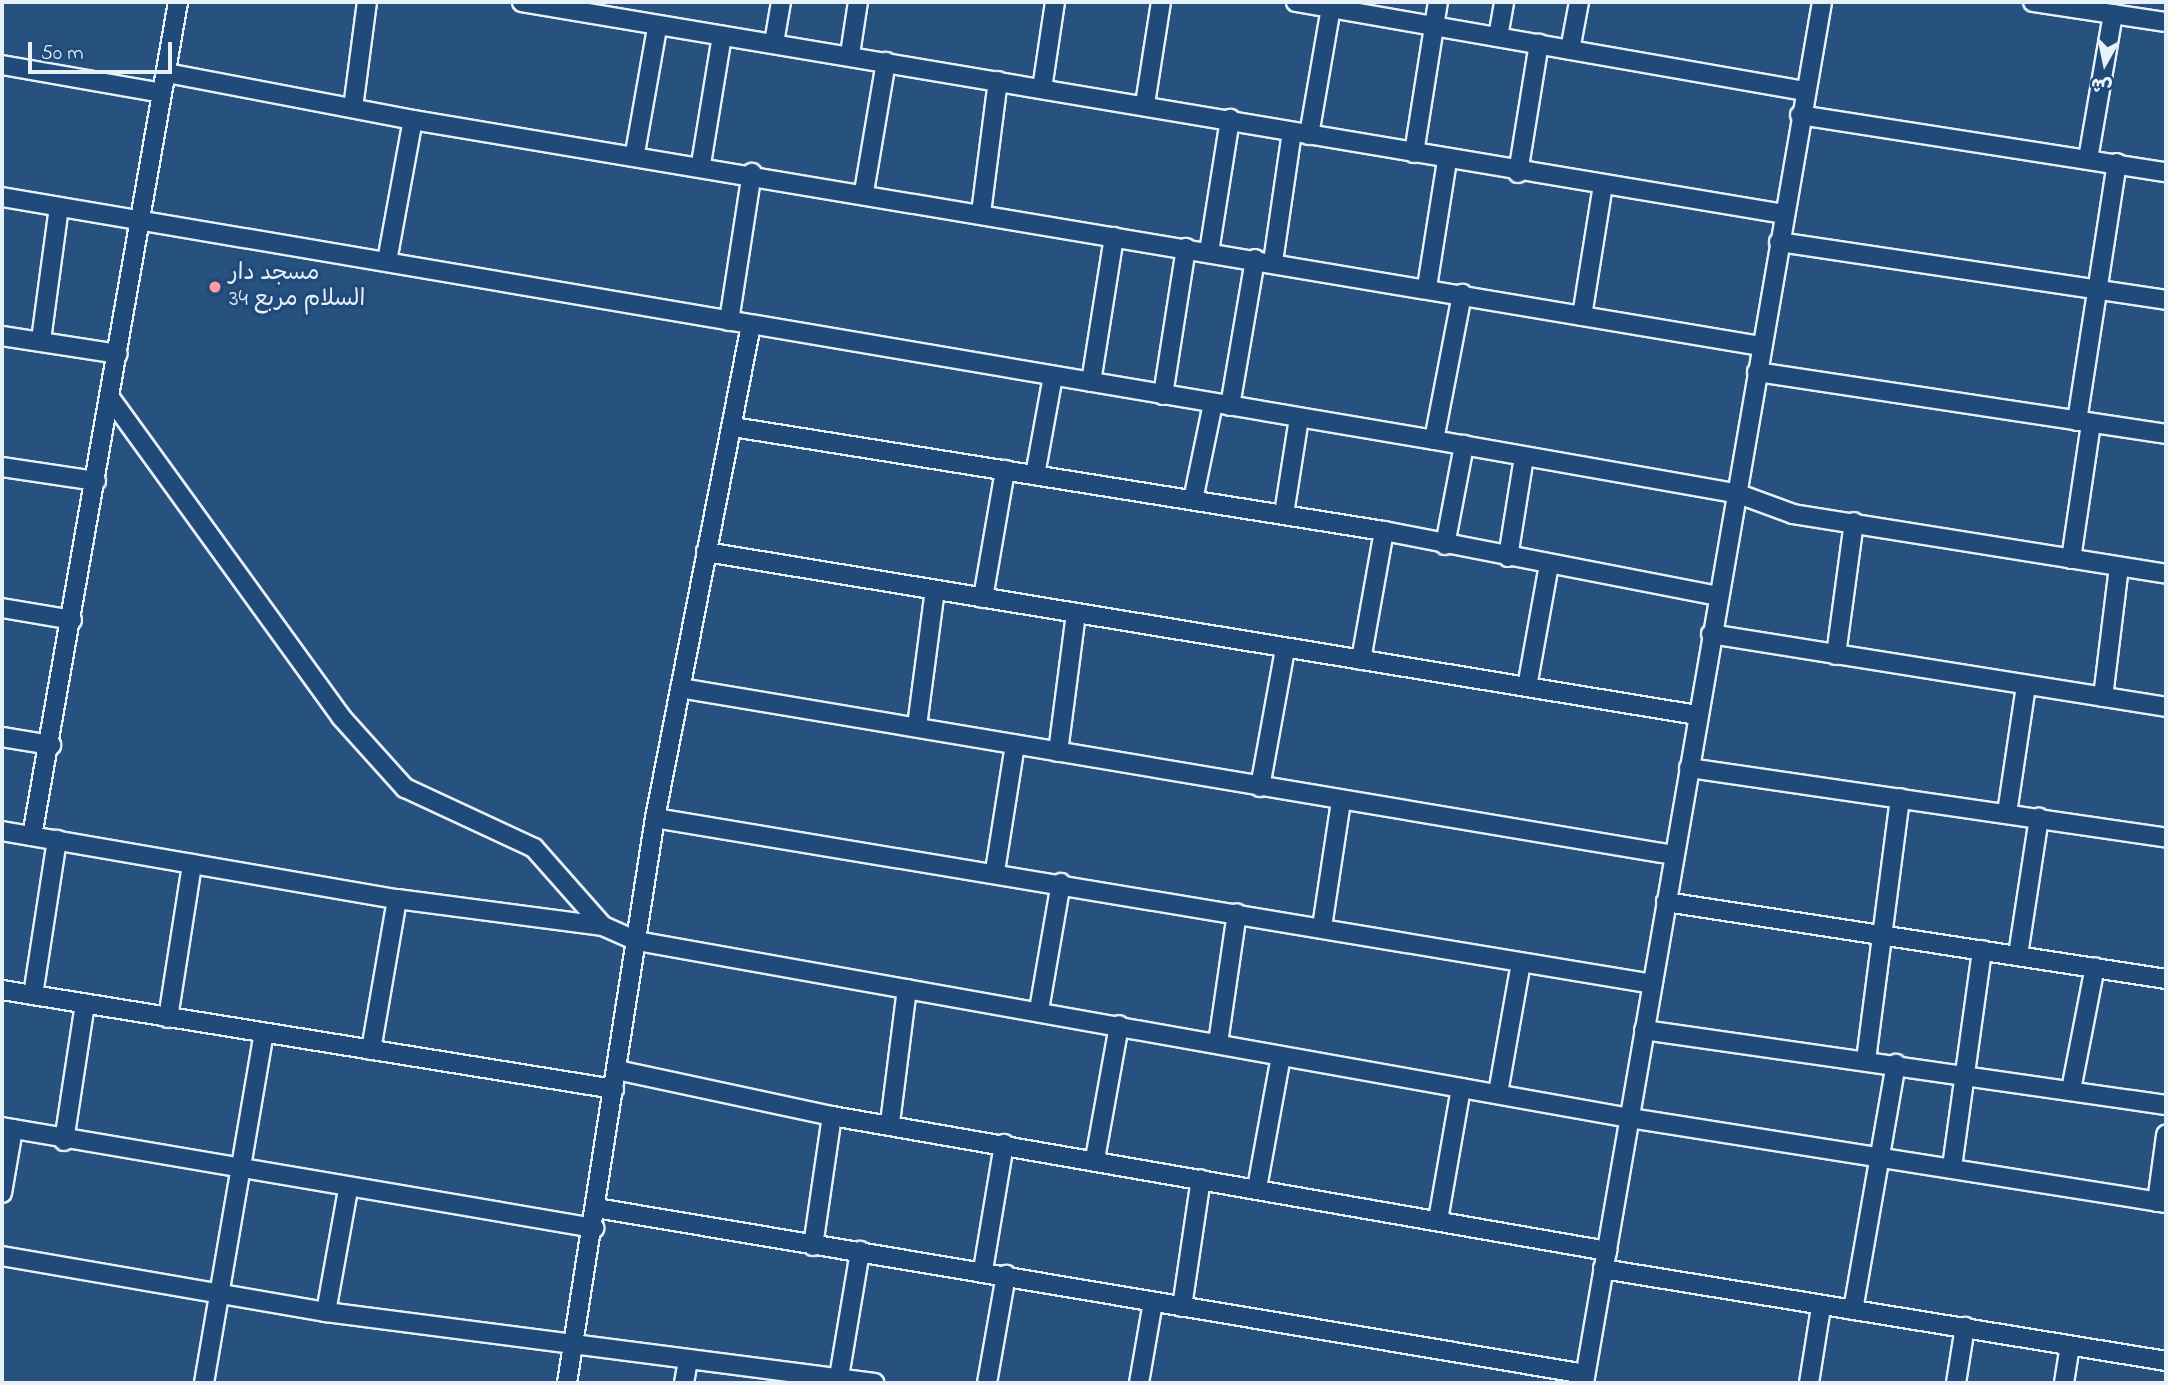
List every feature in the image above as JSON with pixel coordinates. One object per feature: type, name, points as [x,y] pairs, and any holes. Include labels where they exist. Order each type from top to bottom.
[{"type":"street","points":[[32,836],[51,745],[178,2]]},
{"type":"street","points":[[352,108],[368,2]]},
{"type":"street","points":[[522,2],[546,4],[657,28],[849,54],[1042,89],[1145,104],[1518,173],[1783,214]]},
{"type":"street","points":[[774,43],[781,2]]},
{"type":"street","points":[[849,54],[858,2]]},
{"type":"street","points":[[1042,89],[1055,2]]},
{"type":"street","points":[[1145,104],[1161,2]]},
{"type":"street","points":[[1296,2],[1805,91]]},
{"type":"street","points":[[1414,153],[1438,2]]},
{"type":"street","points":[[1498,37],[1504,2]]},
{"type":"street","points":[[1570,50],[1579,2]]},
{"type":"street","points":[[596,1209],[813,1246],[983,1270],[1584,1379],[1800,115],[1822,2]]},
{"type":"street","points":[[2033,2],[2094,7],[2113,14],[2155,14]]},
{"type":"street","points":[[1192,500],[1301,134],[1323,5]]},
{"type":"street","points":[[2088,159],[2113,14]]},
{"type":"street","points":[[635,153],[657,28]]},
{"type":"street","points":[[701,164],[722,36]]},
{"type":"street","points":[[1518,173],[1539,44]]},
{"type":"street","points":[[864,192],[886,62]]},
{"type":"street","points":[[2,65],[162,93]]},
{"type":"street","points":[[167,73],[413,120],[701,164],[1114,237],[1427,286],[1582,316],[1761,346]]},
{"type":"street","points":[[981,213],[998,81]]},
{"type":"street","points":[[1800,115],[2166,172]]},
{"type":"street","points":[[1209,252],[1230,119]]},
{"type":"street","points":[[387,261],[413,120]]},
{"type":"street","points":[[1427,286],[1447,161]]},
{"type":"street","points":[[2071,559],[2097,290],[2117,163]]},
{"type":"street","points":[[729,321],[752,173]]},
{"type":"street","points":[[1582,316],[1603,185]]},
{"type":"street","points":[[2,197],[1464,445],[1736,493],[1793,514],[2166,574]]},
{"type":"street","points":[[40,340],[59,207]]},
{"type":"street","points":[[1091,382],[1114,237]]},
{"type":"street","points":[[1779,242],[2166,300]]},
{"type":"street","points":[[1163,394],[1186,248]]},
{"type":"street","points":[[1434,440],[1462,294]]},
{"type":"street","points":[[567,1383],[594,1228],[655,818],[751,325]]},
{"type":"street","points":[[2,336],[118,354]]},
{"type":"street","points":[[1757,372],[2166,434]]},
{"type":"street","points":[[1035,475],[1052,376]]},
{"type":"street","points":[[111,399],[341,717],[405,788],[534,848],[603,926]]},
{"type":"street","points":[[1284,514],[1299,418]]},
{"type":"street","points":[[733,427],[1384,531],[1718,596]]},
{"type":"street","points":[[1445,545],[1464,445]]},
{"type":"street","points":[[1508,557],[1524,457]]},
{"type":"street","points":[[2,467],[96,481]]},
{"type":"street","points":[[983,597],[1005,470]]},
{"type":"street","points":[[1836,655],[1854,522]]},
{"type":"street","points":[[1360,660],[1384,531]]},
{"type":"street","points":[[706,552],[1285,650],[1697,715]]},
{"type":"street","points":[[1527,687],[1549,565]]},
{"type":"street","points":[[2103,697],[2119,567]]},
{"type":"street","points":[[917,726],[936,590]]},
{"type":"street","points":[[2,608],[72,620]]},
{"type":"street","points":[[1058,752],[1076,614]]},
{"type":"street","points":[[1711,634],[2166,707]]},
{"type":"street","points":[[1260,787],[1285,650]]},
{"type":"street","points":[[2007,813],[2026,686]]},
{"type":"street","points":[[680,688],[917,726],[1341,802],[1674,855]]},
{"type":"street","points":[[2,737],[51,745]]},
{"type":"street","points":[[995,871],[1015,745]]},
{"type":"street","points":[[1689,768],[2166,838]]},
{"type":"street","points":[[1866,1060],[1900,798]]},
{"type":"street","points":[[1322,927],[1341,802]]},
{"type":"street","points":[[655,818],[995,871],[1652,984]]},
{"type":"street","points":[[2018,955],[2039,818]]},
{"type":"street","points":[[2,831],[397,899],[603,926],[637,942],[1039,1010],[1630,1118],[1952,1167],[2161,1203],[2166,1135]]},
{"type":"street","points":[[33,995],[57,840]]},
{"type":"street","points":[[168,1018],[192,864]]},
{"type":"street","points":[[1039,1010],[1061,883]]},
{"type":"street","points":[[371,1050],[397,899]]},
{"type":"street","points":[[1666,902],[2166,979]]},
{"type":"street","points":[[1217,1043],[1237,913]]},
{"type":"street","points":[[1952,1167],[1982,950]]},
{"type":"street","points":[[1498,1093],[1521,963]]},
{"type":"street","points":[[2071,1090],[2095,967]]},
{"type":"street","points":[[890,1123],[907,989]]},
{"type":"street","points":[[2,990],[263,1037],[371,1050],[614,1089]]},
{"type":"street","points":[[65,1141],[85,1004]]},
{"type":"street","points":[[1095,1159],[1119,1025]]},
{"type":"street","points":[[1644,1030],[1966,1073],[2166,1105]]},
{"type":"street","points":[[204,1383],[243,1171],[263,1037]]},
{"type":"street","points":[[1257,1188],[1281,1056]]},
{"type":"street","points":[[1853,1310],[1896,1064]]},
{"type":"street","points":[[617,1070],[832,1116],[890,1123],[1438,1220],[1821,1307],[1965,1327],[2166,1361]]},
{"type":"street","points":[[1438,1220],[1461,1088]]},
{"type":"street","points":[[813,1246],[832,1116]]},
{"type":"street","points":[[2,1193],[7,1128],[65,1141],[348,1190],[594,1228]]},
{"type":"street","points":[[983,1270],[1004,1144]]},
{"type":"street","points":[[1182,1307],[1201,1179]]},
{"type":"street","points":[[327,1312],[348,1190]]},
{"type":"street","points":[[839,1377],[860,1251]]},
{"type":"street","points":[[2,1256],[327,1312],[874,1383]]},
{"type":"street","points":[[987,1383],[1006,1275]]},
{"type":"street","points":[[1139,1383],[1153,1302]]},
{"type":"street","points":[[1809,1383],[1821,1307]]},
{"type":"street","points":[[1956,1383],[1965,1327]]},
{"type":"street","points":[[2064,1383],[2070,1345]]},
{"type":"street","points":[[684,1383],[688,1360]]},
{"type":"place","name":"مسجد دار السلام مربع 34","points":[[215,287]]}]
